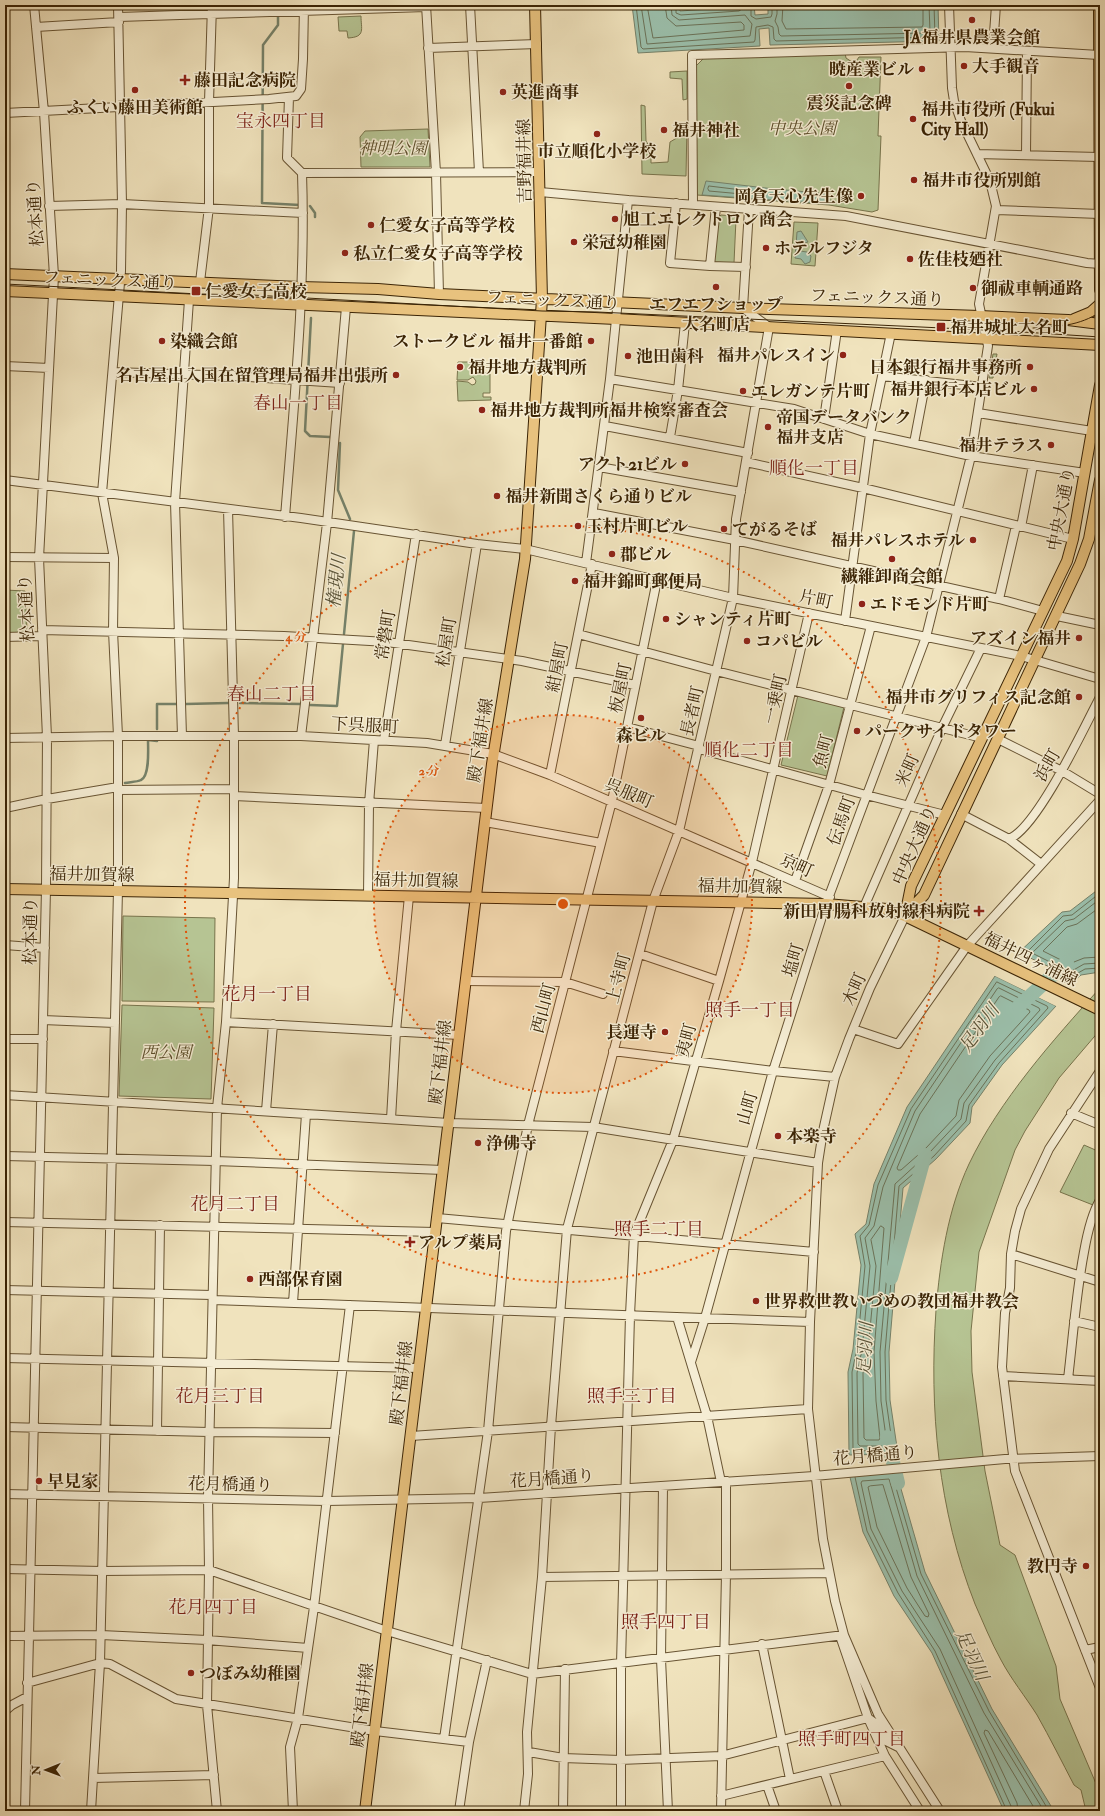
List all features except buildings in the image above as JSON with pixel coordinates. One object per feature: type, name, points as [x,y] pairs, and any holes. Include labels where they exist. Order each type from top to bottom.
[{"type":"main road","name":"吉野福井線","points":[[536,5],[542,316]]},
{"type":"main road","points":[[1099,5],[1100,290]]},
{"type":"main road","name":"フェニックス通り","points":[[5,274],[378,289],[439,294],[743,308],[1068,320],[1100,324]]},
{"type":"main road","name":"フェニックス通り","points":[[5,291],[616,319],[1100,345]]},
{"type":"main road","points":[[1068,320],[1087,315],[1100,304]]},
{"type":"main road","name":"殿下福井線","points":[[365,1811],[486,808],[493,754],[526,549],[542,316]]},
{"type":"main road","name":"中央大通り","points":[[905,916],[909,889],[1064,568],[1073,539],[1100,385]]},
{"type":"main road","name":"中央大通り","points":[[905,916],[924,895],[961,814],[1057,616],[1085,553],[1092,527],[1100,480]]},
{"type":"main road","name":"福井加賀線","points":[[5,889],[234,892],[653,901],[741,902],[828,900]]},
{"type":"main road","name":"京町","points":[[828,900],[864,907],[887,909],[905,916]]},
{"type":"main road","name":"福井四ヶ浦線","points":[[905,916],[1100,1010]]},
{"type":"street","name":"松本通り","points":[[25,1811],[46,890],[47,737],[39,558],[41,485],[54,276],[44,112],[34,5]]},
{"type":"street","points":[[91,1811],[101,1635],[118,890],[118,736],[113,631],[114,558],[102,492],[120,279],[122,204],[118,5]]},
{"type":"street","points":[[200,282],[209,207],[209,102],[212,5]]},
{"type":"street","points":[[470,5],[479,172]]},
{"type":"street","points":[[949,5],[952,88],[954,101],[961,121],[992,188],[996,210],[1099,214]]},
{"type":"street","points":[[993,48],[996,5]]},
{"type":"street","points":[[36,27],[119,19],[277,12],[304,8],[426,6],[436,173],[439,294]]},
{"type":"street","points":[[5,113],[289,98],[296,96],[301,89],[304,59],[304,8]]},
{"type":"street","points":[[428,48],[537,44]]},
{"type":"street","points":[[693,204],[692,55],[950,47],[993,48],[1099,55]]},
{"type":"street","points":[[1026,154],[1027,51]]},
{"type":"street","points":[[285,517],[304,380],[299,305],[303,213],[302,173],[287,158],[289,98]]},
{"type":"street","points":[[977,154],[1026,154],[1099,157]]},
{"type":"street","points":[[302,173],[540,172]]},
{"type":"street","points":[[540,192],[846,216],[1087,263],[1100,264]]},
{"type":"street","name":"紺屋町","points":[[550,775],[578,634],[589,564],[599,467],[605,426],[628,200]]},
{"type":"street","points":[[676,203],[670,263],[746,267]]},
{"type":"street","points":[[49,206],[122,204],[209,207],[303,213]]},
{"type":"street","points":[[710,266],[716,206]]},
{"type":"street","points":[[749,209],[743,308],[769,327]]},
{"type":"street","name":"伝馬町","points":[[828,900],[926,637],[971,456],[988,346],[980,316],[979,304],[996,210]]},
{"type":"street","points":[[182,736],[175,502],[189,300]]},
{"type":"street","points":[[301,736],[327,523],[346,307]]},
{"type":"street","points":[[670,437],[678,390],[684,323]]},
{"type":"street","name":"長者町","points":[[679,830],[733,598],[735,540],[741,492],[769,327]]},
{"type":"street","points":[[824,419],[837,330]]},
{"type":"street","points":[[845,621],[870,434],[891,333]]},
{"type":"street","points":[[5,366],[49,368]]},
{"type":"street","points":[[113,372],[184,374],[340,383]]},
{"type":"street","points":[[882,376],[982,387]]},
{"type":"street","points":[[610,379],[794,409],[870,434],[971,456],[1085,473]]},
{"type":"street","points":[[914,443],[926,380]]},
{"type":"street","points":[[978,413],[1092,431]]},
{"type":"street","points":[[605,426],[670,437],[748,453]]},
{"type":"street","points":[[746,462],[863,488],[1073,539]]},
{"type":"street","points":[[999,599],[1034,465]]},
{"type":"street","points":[[599,467],[741,492]]},
{"type":"street","name":"片町","points":[[5,480],[416,534],[477,544],[526,549],[733,598],[810,612],[845,621],[1035,659],[1100,679]]},
{"type":"street","points":[[217,1811],[207,1705],[207,1640],[210,1570],[208,1498],[213,1226],[217,1108],[226,1022],[234,892],[234,736],[228,509]]},
{"type":"street","points":[[594,513],[735,540],[999,599],[1043,611]]},
{"type":"street","name":"常磐町","points":[[384,740],[416,534]]},
{"type":"street","name":"松屋町","points":[[445,745],[477,544]]},
{"type":"street","points":[[5,557],[114,558]]},
{"type":"street","name":"板屋町","points":[[612,801],[657,580]]},
{"type":"street","name":"一乗町","points":[[741,902],[774,770],[810,612]]},
{"type":"street","points":[[1057,616],[1100,625]]},
{"type":"street","name":"魚町","points":[[795,881],[829,785],[871,626]]},
{"type":"street","points":[[5,637],[42,633],[113,631],[312,637],[399,644],[509,659],[571,670],[635,686]]},
{"type":"street","points":[[578,634],[716,671],[982,738]]},
{"type":"street","name":"米町","points":[[864,907],[942,728],[982,648]]},
{"type":"street","name":"浜町","points":[[1009,840],[1029,823],[1062,771],[1100,697]]},
{"type":"street","points":[[627,727],[774,770],[945,815]]},
{"type":"street","name":"下呉服町","points":[[5,738],[118,736],[301,736],[445,745]]},
{"type":"street","points":[[998,739],[1062,771],[1100,794]]},
{"type":"street","points":[[368,895],[369,804],[374,740]]},
{"type":"street","name":"呉服町","points":[[445,745],[493,754],[550,775],[752,862]]},
{"type":"street","points":[[5,808],[47,799],[118,788],[234,792],[369,804],[486,808]]},
{"type":"street","points":[[853,1029],[898,1044],[970,947],[1041,864],[1100,800]]},
{"type":"street","name":"西山町","points":[[444,1739],[488,1431],[506,1231],[528,1125],[612,801]]},
{"type":"street","points":[[961,814],[1009,840],[1041,864]]},
{"type":"street","points":[[485,822],[601,843]]},
{"type":"street","name":"上寺町","points":[[524,1811],[529,1752],[527,1732],[542,1577],[551,1426],[567,1229],[653,901],[679,830]]},
{"type":"street","name":"京町","points":[[752,862],[795,881],[828,900]]},
{"type":"street","points":[[391,1119],[396,1031],[409,896]]},
{"type":"street","name":"塩町","points":[[773,1071],[828,900]]},
{"type":"street","name":"夷町","points":[[621,1811],[621,1664],[627,1488],[630,1315],[634,1235],[673,1140],[720,981],[741,902]]},
{"type":"street","name":"木町","points":[[842,1635],[829,1573],[819,1476],[808,1410],[810,1322],[818,1163],[835,1077],[870,988],[905,916]]},
{"type":"street","points":[[5,945],[45,948]]},
{"type":"street","points":[[640,954],[720,981]]},
{"type":"street","points":[[466,981],[565,982],[603,994]]},
{"type":"street","points":[[43,1020],[115,1023]]},
{"type":"street","points":[[226,1022],[396,1031],[459,1036]]},
{"type":"street","points":[[266,1111],[273,1024]]},
{"type":"street","points":[[5,1039],[43,1039]]},
{"type":"street","points":[[613,1051],[773,1071],[835,1077]]},
{"type":"street","name":"山町","points":[[691,1362],[705,1318],[749,1152],[773,1071]]},
{"type":"street","points":[[1100,1071],[1071,1113],[1049,1149],[1024,1203],[1015,1231],[1011,1254],[1010,1288],[1004,1313],[1003,1376],[1009,1458],[1100,1688]]},
{"type":"street","points":[[5,1096],[114,1101],[449,1123],[593,1127],[818,1163]]},
{"type":"street","points":[[1071,1113],[1100,1125]]},
{"type":"street","points":[[293,1303],[306,1114]]},
{"type":"street","points":[[5,1156],[215,1161],[443,1170]]},
{"type":"street","points":[[1068,1379],[1079,1275],[1087,1236],[1096,1206],[1100,1200]]},
{"type":"street","points":[[437,1218],[508,1223],[814,1252]]},
{"type":"street","points":[[5,1222],[436,1232]]},
{"type":"street","points":[[157,1431],[160,1225]]},
{"type":"street","points":[[1011,1254],[1100,1282]]},
{"type":"street","points":[[5,1290],[159,1293],[293,1303],[810,1322]]},
{"type":"street","points":[[293,1811],[290,1747],[298,1718],[314,1607],[350,1305]]},
{"type":"street","points":[[677,1317],[707,1416],[723,1481],[726,1574],[723,1648],[721,1811]]},
{"type":"street","points":[[1074,1321],[1100,1327]]},
{"type":"street","points":[[5,1358],[419,1368]]},
{"type":"street","points":[[1003,1376],[1100,1381]]},
{"type":"street","points":[[411,1436],[627,1420],[808,1410]]},
{"type":"street","points":[[5,1427],[209,1432],[335,1433]]},
{"type":"street","name":"花月橋通り","points":[[5,1494],[327,1500],[478,1498],[819,1476],[1009,1458],[1100,1456]]},
{"type":"street","points":[[663,1486],[662,1658],[668,1811]]},
{"type":"street","points":[[5,1569],[102,1571],[210,1570],[387,1631],[532,1674],[621,1664],[723,1648],[842,1635]]},
{"type":"street","points":[[542,1577],[829,1573]]},
{"type":"street","points":[[5,1636],[101,1635],[207,1640],[308,1648]]},
{"type":"street","points":[[842,1635],[868,1718],[885,1756],[920,1811]]},
{"type":"street","points":[[842,1635],[878,1714],[940,1811]]},
{"type":"street","points":[[762,1644],[790,1779]]},
{"type":"street","points":[[1085,1650],[1100,1647]]},
{"type":"street","points":[[459,1811],[469,1742],[487,1660]]},
{"type":"street","points":[[27,1683],[100,1662],[110,1664],[176,1699],[375,1730],[469,1742]]},
{"type":"street","points":[[563,1811],[566,1669]]},
{"type":"street","points":[[5,1712],[12,1705],[27,1697]]},
{"type":"street","points":[[529,1752],[563,1758],[620,1760],[721,1756],[868,1718]]},
{"type":"street","points":[[868,1718],[875,1723],[886,1741],[898,1747]]},
{"type":"street","points":[[721,1796],[885,1756]]},
{"type":"street","points":[[824,1771],[838,1811]]},
{"type":"street","points":[[93,1778],[214,1775]]},
{"type":"street","points":[[768,1785],[776,1811]]},
{"type":"green space","points":[[682,5],[731,5],[686,8]]},
{"type":"green space","points":[[361,16],[362,28],[358,36],[348,38],[347,31],[339,31],[338,17]]},
{"type":"green space","name":"中央公園","points":[[845,53],[846,58],[852,62],[857,60],[859,57],[881,57],[878,136],[881,136],[878,210],[872,212],[829,205],[697,195],[695,67],[705,57]]},
{"type":"green space","points":[[687,71],[687,99],[683,100],[682,79],[670,78],[670,72]]},
{"type":"green space","points":[[641,105],[645,106],[646,141],[651,149],[651,163],[668,162],[670,142],[680,136],[681,125],[687,124],[686,176],[642,174]]},
{"type":"green space","name":"神明公園","points":[[428,129],[430,167],[361,167],[360,137],[365,131]]},
{"type":"green space","points":[[721,215],[734,216],[736,219],[734,263],[713,262],[719,217]]},
{"type":"green space","points":[[794,222],[818,223],[815,266],[791,264]]},
{"type":"green space","points":[[993,354],[997,354],[993,378],[989,378]]},
{"type":"green space","points":[[458,362],[478,362],[481,371],[490,374],[490,393],[483,393],[483,397],[491,397],[491,400],[458,401],[457,381],[468,382],[472,385],[475,384],[476,381],[473,377],[468,380],[457,380]]},
{"type":"green space","points":[[5,590],[25,591],[27,629],[22,634],[5,633]]},
{"type":"green space","points":[[798,695],[844,707],[827,776],[781,765]]},
{"type":"green space","points":[[123,916],[215,918],[214,1002],[122,1001]]},
{"type":"green space","points":[[1100,988],[1100,1030],[1059,1078],[1025,1131],[1015,1150],[979,1252],[971,1331],[972,1372],[985,1471],[1000,1545],[1015,1555],[1056,1666],[1060,1699],[1100,1793],[1100,1811],[1086,1811],[1081,1790],[1074,1785],[1037,1715],[1009,1674],[997,1653],[975,1604],[962,1568],[952,1532],[939,1459],[934,1384],[934,1347],[936,1310],[946,1236],[950,1217],[969,1164],[981,1140],[1011,1094],[1046,1050]]},
{"type":"green space","name":"西公園","points":[[122,1005],[214,1008],[211,1099],[119,1096]]},
{"type":"green space","points":[[1084,1145],[1100,1152],[1100,1193],[1093,1205],[1060,1192]]},
{"type":"water","points":[[632,5],[679,5],[680,11],[739,7],[739,5],[754,5],[755,15],[768,14],[768,5],[938,5],[939,41],[770,45],[769,28],[759,29],[760,46],[638,53]]},
{"type":"water","points":[[706,181],[830,194],[830,204],[702,195]]},
{"type":"water","points":[[801,231],[808,242],[801,244],[800,251],[807,252],[811,256],[810,262],[805,264],[801,259],[795,258],[797,232]]},
{"type":"water","points":[[1100,888],[1100,972],[1081,975],[1072,983],[1015,956],[1062,912],[1070,911]]},
{"type":"water","points":[[995,976],[1056,1006],[1002,1065],[972,1107],[970,1123],[936,1159],[903,1188],[889,1352],[890,1400],[898,1454],[849,1455],[848,1372],[853,1349],[861,1265],[855,1234],[866,1224],[874,1184],[907,1107]]},
{"type":"water","points":[[895,1468],[925,1572],[992,1709],[1054,1811],[1004,1811],[932,1653],[894,1596],[863,1532],[849,1473]]},
{"type":"pier","points":[[1017,951],[1078,980],[1072,985],[1014,958],[1013,956]]},
{"type":"pier","points":[[996,974],[1057,1004],[1058,1007],[993,975]]},
{"type":"waterway","points":[[278,5],[278,25],[263,45],[262,203],[300,205]]},
{"type":"waterway","points":[[310,206],[315,213],[315,217]]},
{"type":"waterway","points":[[311,318],[305,431],[310,436],[330,437]]},
{"type":"waterway","name":"権現川","points":[[340,443],[338,490],[350,519]]},
{"type":"waterway","name":"権現川","points":[[344,634],[354,531]]},
{"type":"waterway","name":"権現川","points":[[310,705],[337,706],[343,644]]},
{"type":"waterway","name":"権現川","points":[[186,704],[228,703]]},
{"type":"waterway","name":"権現川","points":[[240,703],[302,704]]},
{"type":"waterway","name":"権現川","points":[[157,729],[157,704],[177,704]]},
{"type":"waterway","name":"権現川","points":[[125,783],[139,781],[144,778],[148,762],[148,740],[157,741]]},
{"type":"waterway","name":"足羽川","points":[[1019,1006],[1067,962]]},
{"type":"waterway","name":"足羽川","points":[[891,1278],[925,1155]]},
{"type":"waterway","name":"足羽川","points":[[887,1437],[898,1483]]},
{"type":"tram line","points":[[5,284],[199,294],[252,295],[542,311],[597,312],[1007,331],[1100,337]]},
{"type":"tram line","points":[[1033,328],[1068,325],[1092,317],[1100,312]]},
{"type":"place","name":"JA福井県農業会館","points":[[972,20]]},
{"type":"place","name":"大手観音","points":[[964,66]]},
{"type":"place","name":"暁産業ビル","points":[[922,69]]},
{"type":"place","name":"藤田記念病院","points":[[185,80]]},
{"type":"place","name":"震災記念碑","points":[[849,86]]},
{"type":"place","name":"ふくい藤田美術館","points":[[135,90]]},
{"type":"place","name":"英進商事","points":[[503,92]]},
{"type":"place","name":"福井市役所 (Fukui City Hall)","points":[[913,119]]},
{"type":"place","name":"福井神社","points":[[664,130]]},
{"type":"place","name":"市立順化小学校","points":[[597,134]]},
{"type":"place","name":"福井市役所別館","points":[[914,180]]},
{"type":"place","name":"岡倉天心先生像","points":[[861,196]]},
{"type":"place","name":"旭工エレクトロン商会","points":[[615,219]]},
{"type":"place","name":"仁愛女子高等学校","points":[[371,225]]},
{"type":"place","name":"栄冠幼稚園","points":[[574,242]]},
{"type":"place","name":"ホテルフジタ","points":[[766,248]]},
{"type":"place","name":"私立仁愛女子高等学校","points":[[345,253]]},
{"type":"place","name":"佐佳枝廼社","points":[[910,259]]},
{"type":"place","name":"エフエフショップ 大名町店","points":[[716,287]]},
{"type":"place","name":"御祓車輌通路","points":[[973,288]]},
{"type":"place","name":"仁愛女子高校","points":[[196,291]]},
{"type":"place","name":"福井城址大名町","points":[[941,327]]},
{"type":"place","name":"染織会館","points":[[162,341]]},
{"type":"place","name":"ストークビル 福井一番館","points":[[591,341]]},
{"type":"place","name":"福井パレスイン","points":[[843,355]]},
{"type":"place","name":"池田歯科","points":[[628,356]]},
{"type":"place","name":"福井地方裁判所","points":[[460,367]]},
{"type":"place","name":"日本銀行福井事務所","points":[[1030,367]]},
{"type":"place","name":"名古屋出入国在留管理局福井出張所","points":[[396,375]]},
{"type":"place","name":"福井銀行本店ビル","points":[[1034,389]]},
{"type":"place","name":"エレガンテ片町","points":[[743,391]]},
{"type":"place","name":"福井地方裁判所福井検察審査会","points":[[482,410]]},
{"type":"place","name":"帝国データバンク 福井支店","points":[[768,427]]},
{"type":"place","name":"福井テラス","points":[[1051,445]]},
{"type":"place","name":"アクト21ビル","points":[[685,464]]},
{"type":"place","name":"福井新聞さくら通りビル","points":[[497,496]]},
{"type":"place","name":"玉村片町ビル","points":[[578,526]]},
{"type":"place","name":"てがるそば","points":[[724,529]]},
{"type":"place","name":"福井パレスホテル","points":[[973,540]]},
{"type":"place","name":"郡ビル","points":[[612,554]]},
{"type":"place","name":"繊維卸商会館","points":[[892,559]]},
{"type":"place","name":"福井錦町郵便局","points":[[575,581]]},
{"type":"place","name":"エドモンド片町","points":[[862,604]]},
{"type":"place","name":"シャンティ片町","points":[[666,619]]},
{"type":"place","name":"アズイン福井","points":[[1079,638]]},
{"type":"place","name":"コパビル","points":[[747,641]]},
{"type":"place","name":"福井市グリフィス記念館","points":[[1079,697]]},
{"type":"place","name":"森ビル","points":[[641,718]]},
{"type":"place","name":"パークサイドタワー","points":[[857,731]]},
{"type":"place","name":"新田胃腸科放射線科病院","points":[[979,911]]},
{"type":"place","name":"長運寺","points":[[665,1032]]},
{"type":"place","name":"本楽寺","points":[[778,1136]]},
{"type":"place","name":"浄佛寺","points":[[478,1143]]},
{"type":"place","name":"アルプ薬局","points":[[410,1242]]},
{"type":"place","name":"西部保育園","points":[[250,1279]]},
{"type":"place","name":"世界救世教いづめの教団福井教会","points":[[756,1301]]},
{"type":"place","name":"早見家","points":[[39,1481]]},
{"type":"place","name":"教円寺","points":[[1086,1566]]},
{"type":"place","name":"つぼみ幼稚園","points":[[191,1673]]},
{"type":"district","name":"宝永四丁目","points":[[281,121]]},
{"type":"district","name":"春山一丁目","points":[[298,403]]},
{"type":"district","name":"順化一丁目","points":[[814,468]]},
{"type":"district","name":"春山二丁目","points":[[272,694]]},
{"type":"district","name":"順化二丁目","points":[[749,750]]},
{"type":"district","name":"花月一丁目","points":[[267,994]]},
{"type":"district","name":"照手一丁目","points":[[750,1010]]},
{"type":"district","name":"花月二丁目","points":[[235,1204]]},
{"type":"district","name":"照手二丁目","points":[[659,1229]]},
{"type":"district","name":"花月三丁目","points":[[220,1396]]},
{"type":"district","name":"照手三丁目","points":[[632,1396]]},
{"type":"district","name":"花月四丁目","points":[[213,1607]]},
{"type":"district","name":"照手四丁目","points":[[666,1622]]},
{"type":"district","name":"照手町四丁目","points":[[852,1739]]}]
